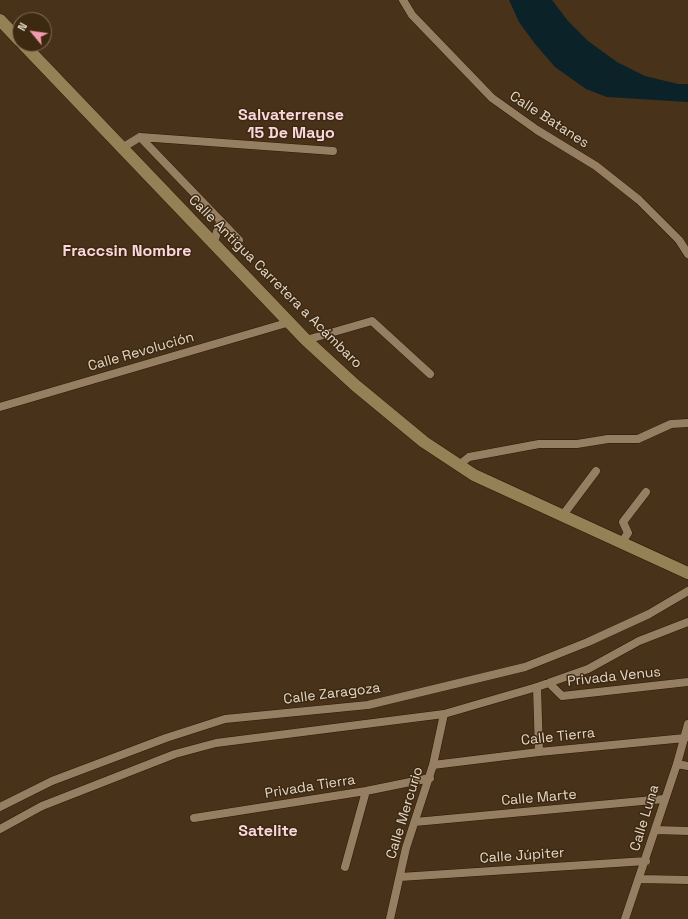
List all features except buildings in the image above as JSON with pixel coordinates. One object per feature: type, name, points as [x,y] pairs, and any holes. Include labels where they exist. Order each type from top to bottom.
[{"type":"main road","points":[[0,20],[12,33]]},
{"type":"main road","name":"Calle Antigua Carretera a Acámbaro","points":[[31,52],[214,242],[306,340],[355,385],[424,442],[474,475],[688,573]]},
{"type":"street","name":"Calle Batanes","points":[[402,0],[412,15],[492,98],[537,130],[596,166],[639,200],[679,240],[688,254]]},
{"type":"street","points":[[140,137],[220,222],[239,240]]},
{"type":"street","points":[[122,148],[140,137],[333,151]]},
{"type":"street","points":[[214,242],[220,222]]},
{"type":"street","points":[[679,240],[688,237]]},
{"type":"street","points":[[306,340],[372,321],[430,374]]},
{"type":"street","name":"Calle Revolución","points":[[0,407],[290,322]]},
{"type":"street","points":[[459,465],[469,457],[539,444],[576,444],[608,439],[638,439],[671,424],[688,423]]},
{"type":"street","points":[[562,515],[596,471]]},
{"type":"street","points":[[622,542],[628,533],[623,522],[646,492]]},
{"type":"street","name":"Calle Zaragoza","points":[[0,807],[52,781],[166,738],[224,719],[368,705],[525,667],[588,642],[642,617],[688,591]]},
{"type":"street","points":[[0,829],[42,806],[175,754],[216,743],[444,714],[537,687],[588,669],[639,641],[688,622]]},
{"type":"street","name":"Privada Venus","points":[[549,683],[562,696],[688,682]]},
{"type":"street","points":[[537,687],[539,752]]},
{"type":"street","name":"Calle Mercurio","points":[[391,919],[406,848],[430,778],[444,714]]},
{"type":"street","name":"Calle Luna","points":[[625,919],[646,861],[664,799],[685,738],[688,724]]},
{"type":"street","name":"Calle Tierra","points":[[433,765],[539,752],[685,738]]},
{"type":"street","points":[[677,764],[688,766]]},
{"type":"street","name":"Privada Tierra","points":[[194,818],[366,791],[430,778]]},
{"type":"street","points":[[346,867],[366,791]]},
{"type":"street","name":"Calle Marte","points":[[415,822],[664,799]]},
{"type":"street","points":[[655,830],[688,830]]},
{"type":"street","name":"Calle Júpiter","points":[[400,876],[646,861]]},
{"type":"street","points":[[640,879],[688,880]]},
{"type":"water","points":[[509,0],[552,0],[568,21],[588,41],[617,62],[645,76],[678,84],[688,84],[688,102],[607,97],[586,89],[555,67],[535,44],[519,22]]},
{"type":"district","name":"Salvaterrense 15 De Mayo","points":[[291,125]]},
{"type":"district","name":"Fraccsin Nombre","points":[[127,252]]},
{"type":"district","name":"Satelite","points":[[268,832]]}]
